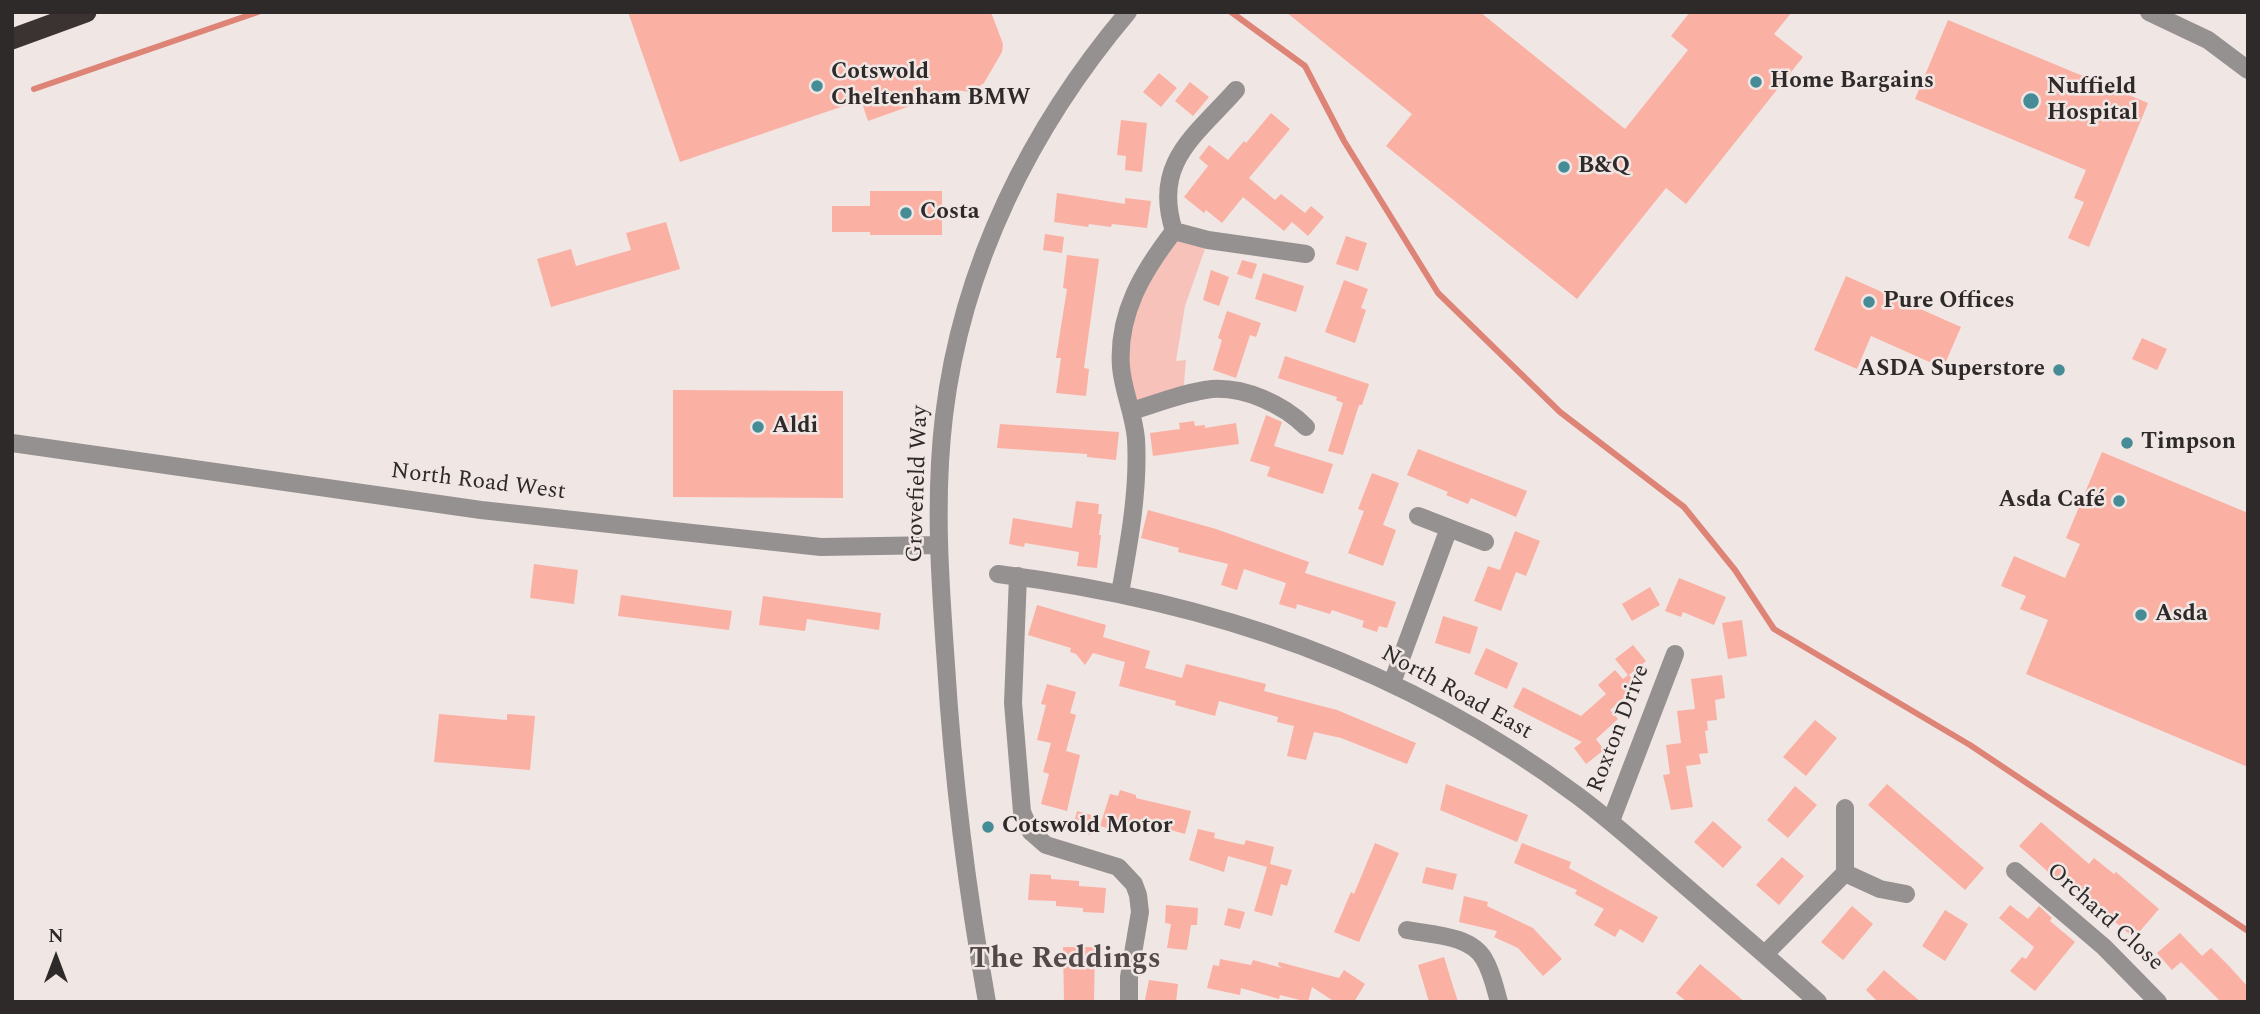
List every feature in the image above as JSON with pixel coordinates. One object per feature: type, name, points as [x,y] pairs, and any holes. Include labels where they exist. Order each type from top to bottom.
[{"type":"highway","points":[[12,39],[86,12]]},
{"type":"street","name":"Grovefield Way","points":[[987,1002],[974,927],[954,760],[939,545],[939,479],[944,416],[954,358],[981,262],[1009,193],[1043,128],[1096,50],[1128,12]]},
{"type":"street","points":[[2149,12],[2208,40],[2248,70]]},
{"type":"street","points":[[1174,232],[1168,210],[1168,186],[1178,155],[1236,90]]},
{"type":"street","points":[[1174,232],[1208,240],[1306,254]]},
{"type":"street","points":[[1119,593],[1127,552],[1136,441],[1132,411],[1121,369],[1121,342],[1125,319],[1139,282],[1152,259],[1174,232]]},
{"type":"street","points":[[1132,411],[1212,389],[1234,390],[1292,412],[1306,427]]},
{"type":"street","name":"North Road West","points":[[12,443],[508,513],[821,547],[939,545]]},
{"type":"street","points":[[1418,516],[1485,542]]},
{"type":"street","points":[[1392,684],[1449,528]]},
{"type":"street","name":"North Road East","points":[[998,574],[1119,593],[1176,606],[1253,628],[1329,656],[1392,684],[1504,745],[1611,821],[1818,1002]]},
{"type":"street","points":[[1018,576],[1013,703],[1022,812],[1031,832],[1046,845],[1118,867],[1134,884],[1140,912],[1129,977],[1129,1002]]},
{"type":"street","name":"Roxton Drive","points":[[1611,821],[1675,654]]},
{"type":"street","points":[[1765,954],[1846,873],[1845,808]]},
{"type":"street","name":"Orchard Close","points":[[2015,871],[2104,947],[2158,1002]]},
{"type":"street","points":[[1846,873],[1880,889],[1906,894]]},
{"type":"street","points":[[1407,930],[1461,941],[1473,947],[1486,961],[1499,1002]]},
{"type":"shaded area","points":[[1174,231],[1208,240],[1185,306],[1176,361],[1186,360],[1183,395],[1132,411],[1121,342]]},
{"type":"building","name":"Cotswold Cheltenham BMW","points":[[628,12],[991,12],[1003,44],[1002,52],[984,83],[971,92],[955,90],[868,121],[861,100],[680,162]]},
{"type":"building","name":"B&Q","points":[[1286,12],[1480,12],[1625,129],[1688,50],[1671,36],[1690,12],[1792,12],[1774,34],[1803,57],[1686,204],[1666,188],[1577,299],[1386,146],[1412,114]]},
{"type":"building","name":"Nuffield Hospital","points":[[1948,20],[2148,103],[2089,247],[2068,238],[2084,202],[2074,198],[2086,170],[1915,99]]},
{"type":"building","points":[[1159,73],[1177,88],[1161,107],[1143,92]]},
{"type":"building","points":[[1190,82],[1209,97],[1193,116],[1175,101]]},
{"type":"building","points":[[1271,113],[1290,129],[1249,178],[1275,200],[1281,194],[1305,213],[1311,206],[1324,217],[1308,236],[1292,222],[1284,231],[1243,197],[1222,223],[1184,197],[1208,166],[1199,158],[1209,145],[1228,160]]},
{"type":"building","points":[[1121,120],[1147,123],[1142,172],[1125,170],[1126,156],[1117,155]]},
{"type":"building","name":"Costa","points":[[870,191],[942,191],[942,235],[832,232],[832,206],[870,206]]},
{"type":"building","points":[[1057,193],[1125,204],[1125,198],[1151,201],[1147,228],[1112,224],[1111,227],[1089,224],[1088,227],[1054,222]]},
{"type":"building","points":[[666,222],[680,269],[551,307],[537,259],[571,249],[576,266],[631,250],[626,233]]},
{"type":"building","points":[[1045,234],[1064,237],[1062,253],[1043,250]]},
{"type":"building","points":[[1346,236],[1367,243],[1358,271],[1336,264]]},
{"type":"building","points":[[1067,255],[1099,259],[1084,368],[1089,369],[1086,396],[1056,393],[1061,358],[1056,358],[1067,289],[1063,288]]},
{"type":"building","points":[[1242,260],[1257,264],[1252,279],[1237,274]]},
{"type":"building","points":[[1211,270],[1229,277],[1219,306],[1203,300]]},
{"type":"building","points":[[1263,273],[1304,286],[1296,312],[1255,299]]},
{"type":"building","name":"Pure Offices","points":[[1846,276],[1961,327],[1943,368],[1871,336],[1857,369],[1814,350]]},
{"type":"building","points":[[1344,280],[1368,289],[1361,308],[1366,310],[1355,343],[1325,332]]},
{"type":"building","points":[[1227,311],[1261,323],[1256,337],[1250,335],[1236,378],[1213,370],[1222,340],[1218,338]]},
{"type":"building","points":[[2142,338],[2167,349],[2157,370],[2132,359]]},
{"type":"building","points":[[1285,356],[1369,384],[1362,405],[1359,405],[1343,455],[1328,451],[1343,403],[1336,400],[1337,397],[1278,378]]},
{"type":"building","name":"Aldi","points":[[673,390],[843,391],[843,498],[673,497]]},
{"type":"building","points":[[1266,415],[1282,422],[1274,446],[1333,464],[1323,494],[1267,476],[1270,467],[1250,461]]},
{"type":"building","points":[[1194,421],[1195,426],[1205,425],[1205,428],[1236,423],[1239,444],[1153,456],[1150,433],[1180,429],[1179,423]]},
{"type":"building","points":[[1000,424],[1119,432],[1116,460],[1087,457],[1087,454],[997,448]]},
{"type":"building","points":[[1418,449],[1527,491],[1516,517],[1471,498],[1468,504],[1446,495],[1448,492],[1407,475]]},
{"type":"building","name":"Asda","points":[[2102,452],[2248,513],[2248,767],[2026,674],[2048,620],[2020,609],[2026,596],[2001,586],[2014,556],[2065,578],[2080,544],[2066,538]]},
{"type":"building","points":[[1372,473],[1399,483],[1383,525],[1396,530],[1383,566],[1348,553],[1364,511],[1358,509]]},
{"type":"building","points":[[1076,501],[1099,504],[1098,514],[1102,514],[1097,568],[1077,566],[1079,552],[1025,543],[1024,547],[1009,544],[1013,518],[1072,528]]},
{"type":"building","points":[[1148,510],[1216,529],[1309,562],[1305,573],[1396,602],[1387,628],[1379,626],[1377,632],[1362,627],[1364,621],[1332,610],[1330,614],[1297,604],[1296,609],[1279,604],[1286,583],[1244,569],[1237,590],[1221,585],[1228,564],[1178,552],[1179,548],[1141,538]]},
{"type":"building","points":[[1515,531],[1540,541],[1526,576],[1516,572],[1501,611],[1474,601],[1488,566],[1500,570]]},
{"type":"building","points":[[534,564],[578,570],[574,604],[530,598]]},
{"type":"building","points":[[1679,578],[1726,597],[1714,625],[1683,612],[1681,617],[1665,611]]},
{"type":"building","points":[[1650,587],[1660,605],[1632,621],[1622,604]]},
{"type":"building","points":[[621,595],[732,611],[729,630],[618,616]]},
{"type":"building","points":[[763,596],[881,613],[879,630],[807,619],[805,631],[759,625]]},
{"type":"building","points":[[1037,605],[1106,625],[1103,637],[1150,651],[1145,668],[1182,678],[1186,664],[1266,684],[1264,691],[1337,710],[1416,743],[1407,764],[1341,738],[1314,732],[1306,760],[1287,756],[1294,726],[1277,722],[1278,717],[1219,701],[1215,716],[1175,705],[1176,701],[1119,686],[1125,662],[1093,653],[1085,665],[1076,654],[1070,652],[1071,648],[1028,635]]},
{"type":"building","points":[[1443,616],[1478,627],[1470,654],[1435,643]]},
{"type":"building","points":[[1742,620],[1747,656],[1728,659],[1722,623]]},
{"type":"building","points":[[1633,645],[1646,661],[1629,675],[1638,685],[1610,710],[1618,719],[1596,739],[1604,750],[1586,764],[1574,748],[1582,742],[1513,707],[1523,687],[1581,716],[1606,694],[1598,685],[1615,670],[1623,679],[1628,675],[1615,659]]},
{"type":"building","points":[[1486,648],[1518,663],[1507,689],[1474,674]]},
{"type":"building","points":[[1722,675],[1725,698],[1715,700],[1717,720],[1707,721],[1708,730],[1705,731],[1708,753],[1699,754],[1701,764],[1686,766],[1693,807],[1671,810],[1663,775],[1670,774],[1666,745],[1681,743],[1677,711],[1695,709],[1691,679]]},
{"type":"building","points":[[1047,684],[1076,692],[1070,713],[1076,715],[1066,751],[1080,755],[1067,811],[1041,804],[1049,774],[1043,772],[1051,743],[1037,740],[1046,705],[1041,704]]},
{"type":"building","points":[[439,714],[507,720],[507,714],[535,716],[530,770],[434,762]]},
{"type":"building","points":[[1815,720],[1837,738],[1806,776],[1783,757]]},
{"type":"building","points":[[1446,784],[1528,815],[1517,842],[1440,810]]},
{"type":"building","points":[[1887,784],[1984,868],[1965,890],[1868,805]]},
{"type":"building","points":[[1795,786],[1817,805],[1788,838],[1767,820]]},
{"type":"building","points":[[1120,790],[1136,795],[1136,798],[1191,811],[1185,834],[1157,826],[1156,830],[1129,822],[1125,833],[1100,826],[1110,794],[1118,796]]},
{"type":"building","points":[[1077,811],[1095,816],[1090,835],[1072,830]]},
{"type":"building","points":[[1713,821],[1742,847],[1723,868],[1694,842]]},
{"type":"building","points":[[2041,822],[2089,864],[2094,858],[2114,874],[2116,872],[2159,909],[2134,938],[2069,883],[2065,887],[2019,846]]},
{"type":"building","points":[[1198,829],[1215,833],[1214,838],[1244,845],[1246,840],[1274,847],[1270,864],[1292,870],[1287,886],[1281,884],[1272,916],[1254,911],[1267,867],[1228,856],[1224,872],[1189,860]]},
{"type":"building","points":[[1375,843],[1399,853],[1359,942],[1334,932],[1351,892],[1354,894]]},
{"type":"building","points":[[1522,843],[1571,862],[1569,868],[1658,917],[1643,943],[1620,929],[1615,937],[1594,925],[1604,909],[1575,894],[1577,890],[1514,863]]},
{"type":"building","points":[[1782,857],[1804,876],[1779,905],[1756,885]]},
{"type":"building","points":[[1426,867],[1457,874],[1453,890],[1422,883]]},
{"type":"building","points":[[1030,874],[1079,881],[1079,886],[1106,888],[1104,913],[1056,906],[1056,901],[1028,900]]},
{"type":"building","points":[[1464,896],[1488,902],[1487,906],[1533,928],[1562,959],[1543,976],[1518,948],[1494,937],[1497,931],[1459,922]]},
{"type":"building","points":[[1166,905],[1198,908],[1197,925],[1191,925],[1187,950],[1167,948],[1171,924],[1165,923]]},
{"type":"building","points":[[2010,905],[2028,919],[2039,906],[2052,918],[2050,921],[2075,942],[2035,991],[2010,971],[2022,957],[2026,959],[2034,947],[1999,918]]},
{"type":"building","points":[[1852,906],[1873,924],[1843,960],[1821,942]]},
{"type":"building","points":[[1228,908],[1245,912],[1240,929],[1224,925]]},
{"type":"building","points":[[1945,910],[1968,924],[1945,961],[1922,946]]},
{"type":"building","points":[[2180,933],[2202,956],[2211,948],[2229,966],[2248,987],[2248,1002],[2221,1002],[2181,962],[2172,970],[2157,953]]},
{"type":"building","points":[[1063,947],[1095,947],[1094,1002],[1064,1002]]},
{"type":"building","points":[[1444,957],[1458,1002],[1429,1002],[1418,965]]},
{"type":"building","points":[[1220,959],[1251,965],[1253,960],[1282,968],[1278,965],[1279,962],[1339,978],[1344,970],[1365,984],[1354,1002],[1335,1002],[1312,987],[1308,1002],[1280,995],[1279,999],[1241,988],[1240,995],[1207,988],[1213,965],[1219,966]]},
{"type":"building","points":[[1700,964],[1745,1002],[1687,1002],[1676,993]]},
{"type":"building","points":[[1884,970],[1921,1002],[1878,1002],[1866,990]]},
{"type":"building","points":[[1149,980],[1178,984],[1176,1002],[1145,1000]]},
{"type":"waterway","points":[[34,89],[258,12]]},
{"type":"waterway","points":[[1231,12],[1305,66],[1344,141],[1438,293],[1560,412],[1684,507],[1735,570],[1774,629],[1970,745],[2248,931]]},
{"type":"place","name":"Home Bargains","points":[[1756,82]]},
{"type":"place","name":"Cotswold Cheltenham BMW","points":[[817,86]]},
{"type":"place","name":"Nuffield Hospital","points":[[2031,101]]},
{"type":"place","name":"B&Q","points":[[1564,167]]},
{"type":"place","name":"Costa","points":[[906,213]]},
{"type":"place","name":"Pure Offices","points":[[1869,302]]},
{"type":"place","name":"ASDA Superstore","points":[[2059,370]]},
{"type":"place","name":"Aldi","points":[[758,427]]},
{"type":"place","name":"Timpson","points":[[2127,443]]},
{"type":"place","name":"Asda Café","points":[[2119,501]]},
{"type":"place","name":"Asda","points":[[2141,615]]},
{"type":"place","name":"Cotswold Motor","points":[[988,827]]},
{"type":"district","name":"The Reddings","points":[[1065,961]]}]
